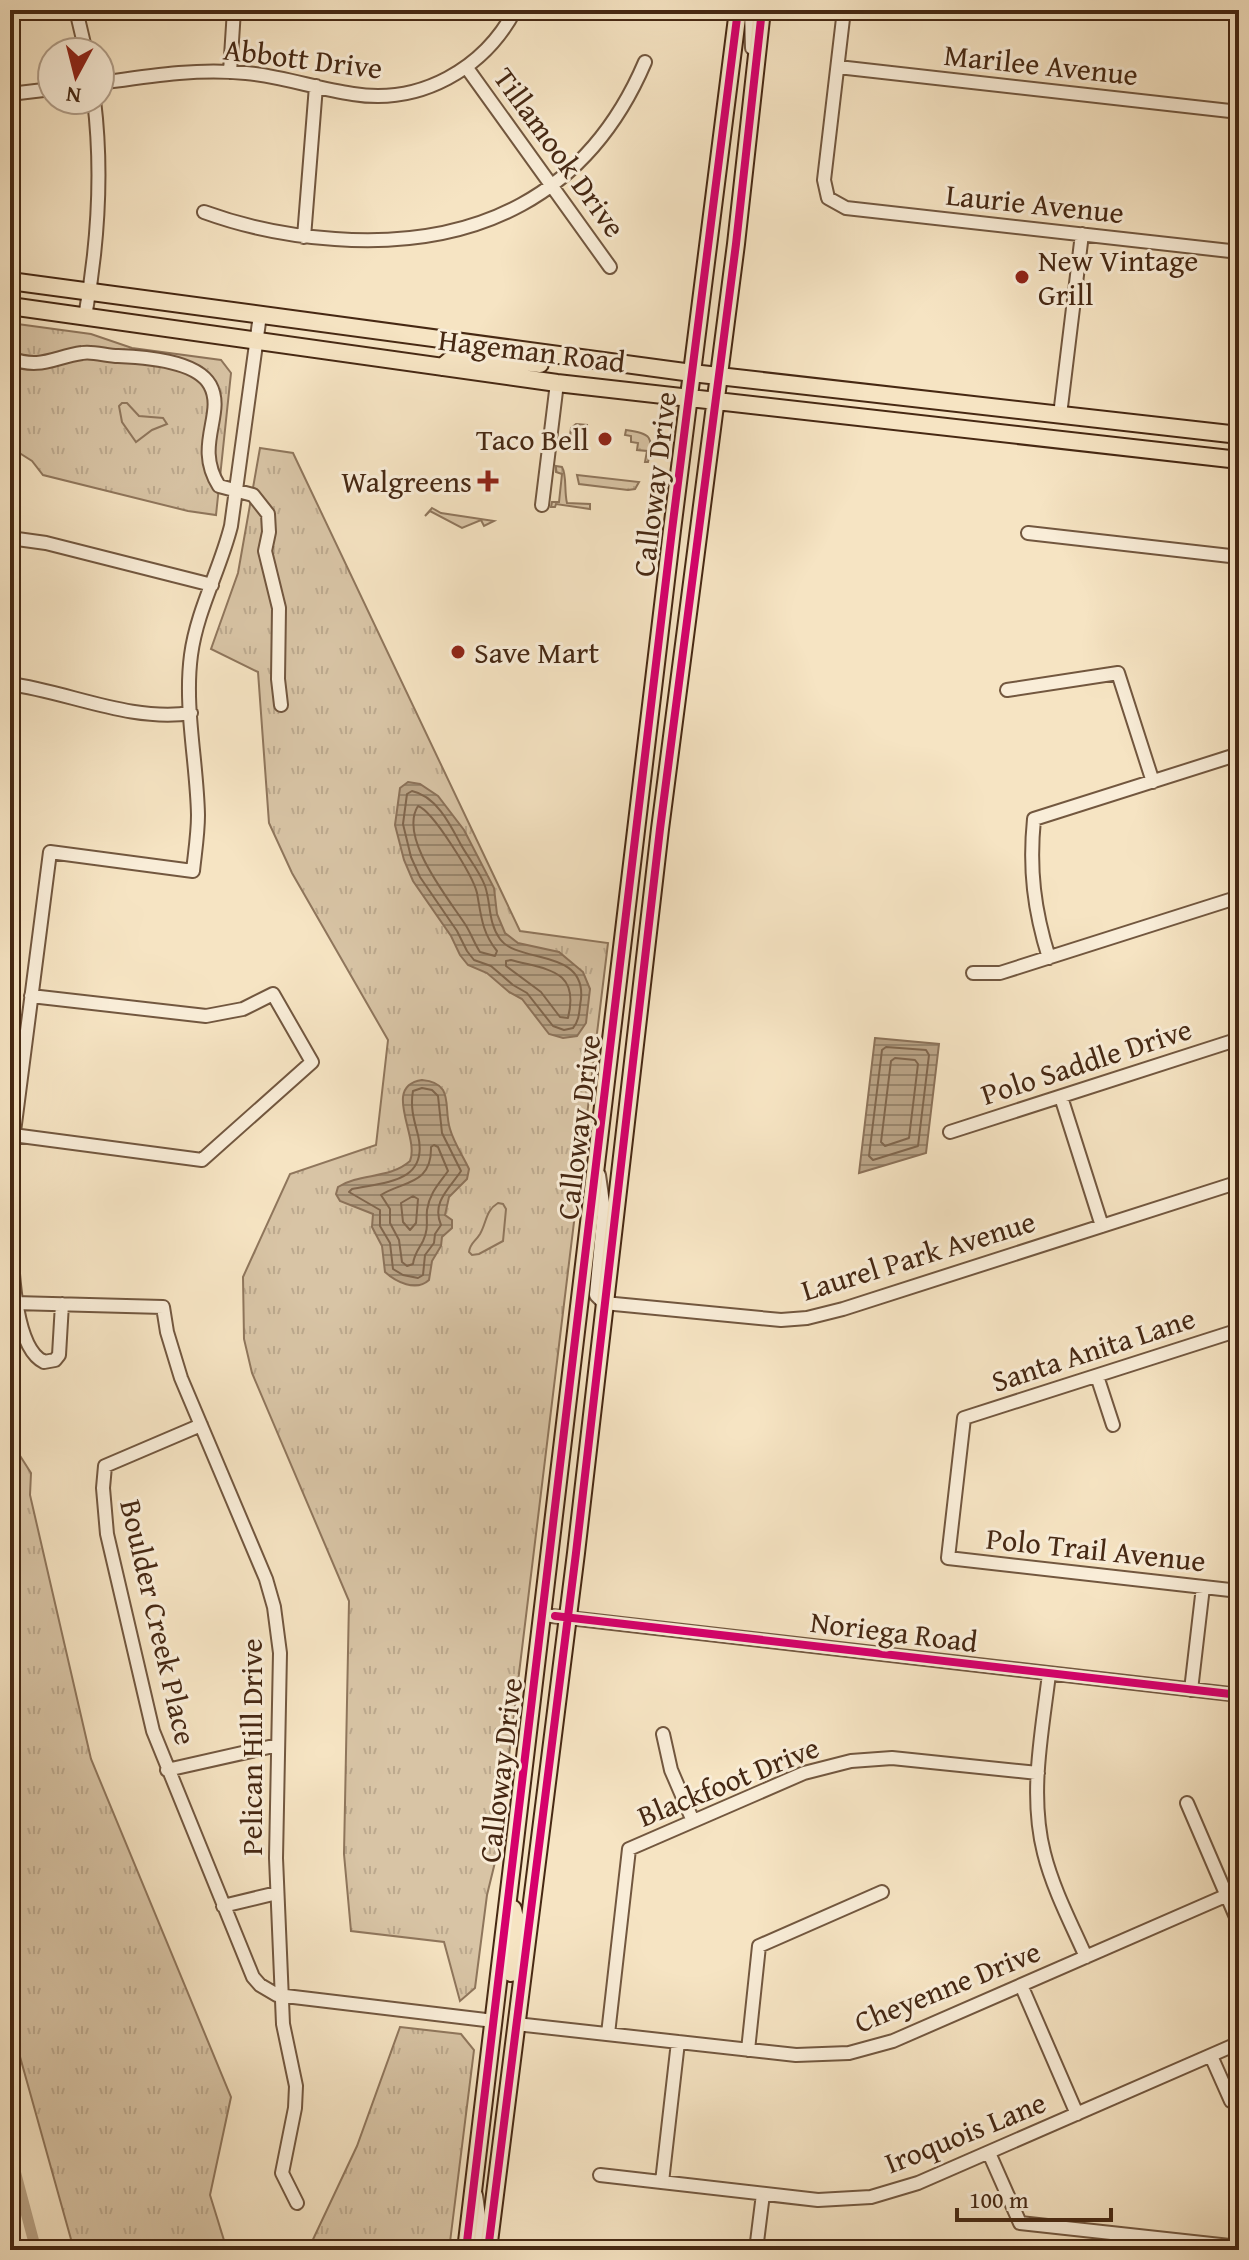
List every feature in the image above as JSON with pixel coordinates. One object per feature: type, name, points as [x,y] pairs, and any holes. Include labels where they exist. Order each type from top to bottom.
[{"type":"main road","name":"Calloway Drive","points":[[466,2250],[688,398],[738,10]]},
{"type":"main road","name":"Calloway Drive","points":[[488,2250],[568,1618],[762,10]]},
{"type":"main road","name":"Hageman Road","points":[[10,281],[569,358],[1239,435]]},
{"type":"main road","name":"Hageman Road","points":[[10,306],[557,383],[1239,460]]},
{"type":"main road","points":[[442,367],[456,355],[538,364],[569,358]]},
{"type":"main road","points":[[922,423],[949,420],[1047,428],[1060,415]]},
{"type":"main road","points":[[1162,450],[1201,446],[1239,450]]},
{"type":"main road","points":[[510,1888],[517,1928],[507,2006],[516,2024]]},
{"type":"main road","points":[[494,2021],[504,2041],[496,2120],[501,2147]]},
{"type":"street","points":[[76,10],[82,36]]},
{"type":"street","points":[[230,72],[234,10]]},
{"type":"street","name":"Abbott Drive","points":[[116,80],[163,73],[230,72],[277,77],[353,94],[393,96],[431,86],[467,68],[498,38],[515,10]]},
{"type":"street","points":[[751,10],[754,83]]},
{"type":"street","points":[[838,67],[844,10]]},
{"type":"street","points":[[204,212],[257,229],[304,237],[371,242],[453,232],[502,214],[551,186],[570,171],[621,112],[645,62]]},
{"type":"street","name":"Marilee Avenue","points":[[838,67],[1239,112]]},
{"type":"street","name":"Laurie Avenue","points":[[838,67],[824,180],[828,198],[846,208],[1239,252]]},
{"type":"street","name":"Tillamook Drive","points":[[467,68],[610,267]]},
{"type":"street","points":[[304,237],[316,86]]},
{"type":"street","points":[[10,94],[36,91]]},
{"type":"street","points":[[85,317],[99,196],[95,116]]},
{"type":"street","points":[[1060,415],[1082,234]]},
{"type":"street","points":[[10,1163],[50,852],[193,871],[198,814],[191,713],[191,654],[196,630],[225,550],[260,315]]},
{"type":"street","points":[[10,358],[30,364],[47,363],[82,353],[138,356],[157,359],[207,380],[214,403],[207,449],[209,466],[219,486],[253,495],[268,514],[270,524],[265,551],[279,608],[278,679],[281,705]]},
{"type":"street","points":[[542,505],[557,383]]},
{"type":"street","points":[[1028,533],[1239,557]]},
{"type":"street","points":[[10,538],[46,543],[212,585]]},
{"type":"street","points":[[1007,690],[1118,673],[1153,782]]},
{"type":"street","points":[[10,684],[44,689],[140,713],[191,713]]},
{"type":"street","points":[[1049,958],[1038,924],[1032,888],[1034,819],[1239,754]]},
{"type":"street","points":[[973,973],[1000,973],[1239,897]]},
{"type":"street","points":[[13,1135],[202,1160],[312,1062],[273,994],[243,1009],[206,1016],[31,996]]},
{"type":"street","name":"Polo Saddle Drive","points":[[950,1132],[1239,1039]]},
{"type":"street","points":[[1061,1097],[1102,1226]]},
{"type":"street","points":[[597,1165],[604,1210],[596,1295],[604,1303]]},
{"type":"street","name":"Laurel Park Avenue","points":[[604,1303],[758,1320],[807,1318],[1239,1182]]},
{"type":"street","points":[[10,1224],[15,1303],[20,1321],[34,1354],[38,1359],[50,1362],[61,1349],[62,1304],[15,1303]]},
{"type":"street","name":"Pelican Hill Drive","points":[[62,1304],[163,1307],[173,1355],[266,1579],[274,1607],[280,1653],[277,1893],[281,1995],[283,2024],[296,2086],[295,2108],[282,2173],[297,2203]]},
{"type":"street","name":"Santa Anita Lane","points":[[948,1558],[964,1418],[1239,1330]]},
{"type":"street","points":[[1097,1376],[1113,1425]]},
{"type":"street","name":"Boulder Creek Place","points":[[201,1425],[105,1466],[107,1534],[153,1731],[167,1770],[253,1977],[268,1991],[281,1995]]},
{"type":"street","name":"Polo Trail Avenue","points":[[948,1558],[1239,1591]]},
{"type":"street","points":[[1191,1690],[1203,1587]]},
{"type":"street","name":"Noriega Road","points":[[543,1615],[1239,1695]]},
{"type":"street","points":[[1049,1674],[1037,1802],[1044,1854],[1086,1957]]},
{"type":"street","points":[[663,1734],[671,1770],[693,1821]]},
{"type":"street","points":[[167,1770],[278,1745]]},
{"type":"street","name":"Blackfoot Drive","points":[[608,2034],[629,1849],[804,1773],[851,1761],[892,1758],[1038,1773]]},
{"type":"street","points":[[1187,1803],[1233,1892],[1239,1924]]},
{"type":"street","points":[[748,2050],[759,1946],[882,1892]]},
{"type":"street","name":"Cheyenne Drive","points":[[516,2024],[748,2050],[825,2055],[869,2048],[893,2041],[1233,1892]]},
{"type":"street","points":[[223,1906],[277,1893]]},
{"type":"street","points":[[1021,1985],[1077,2114]]},
{"type":"street","points":[[281,1995],[494,2021]]},
{"type":"street","points":[[662,2182],[678,2042]]},
{"type":"street","name":"Iroquois Lane","points":[[600,2175],[818,2200],[871,2197],[918,2183],[1239,2043]]},
{"type":"street","points":[[1211,2056],[1231,2101]]},
{"type":"street","points":[[989,2153],[1020,2223],[1239,2247]]},
{"type":"street","points":[[474,2180],[480,2223],[477,2250]]},
{"type":"street","points":[[756,2250],[763,2194]]},
{"type":"green space","points":[[10,323],[91,334],[132,348],[221,360],[231,373],[216,515],[188,511],[43,475],[32,461],[10,447]]},
{"type":"green space","points":[[127,403],[139,416],[163,418],[167,424],[136,442],[122,422],[119,406]]},
{"type":"green space","points":[[576,424],[587,425],[585,445],[569,443],[571,428]]},
{"type":"green space","points":[[626,430],[649,438],[648,462],[645,462],[647,451],[637,450],[638,443],[631,442],[631,436],[625,435]]},
{"type":"green space","points":[[260,448],[293,453],[520,931],[608,943],[497,1854],[487,1895],[475,1988],[460,2001],[444,1942],[351,1931],[344,1854],[349,1601],[252,1373],[244,1339],[243,1277],[290,1174],[376,1145],[388,1040],[292,873],[269,823],[258,672],[211,649],[238,573]]},
{"type":"green space","points":[[556,466],[564,470],[567,503],[590,504],[590,509],[556,504],[551,507],[552,502],[559,502],[562,474],[556,472]]},
{"type":"green space","points":[[577,475],[639,482],[635,489],[628,490],[579,484]]},
{"type":"green space","points":[[432,508],[441,513],[494,521],[484,526],[481,520],[462,528],[430,511],[425,516]]},
{"type":"green space","points":[[498,1203],[506,1209],[503,1241],[472,1255],[470,1247]]},
{"type":"green space","points":[[10,1440],[31,1473],[30,1495],[91,1759],[231,2097],[210,2195],[227,2250],[74,2250],[10,2021]]},
{"type":"green space","points":[[400,2027],[461,2034],[474,2050],[449,2250],[308,2250],[357,2146]]},
{"type":"water","points":[[408,782],[420,784],[438,796],[464,830],[494,888],[497,914],[505,933],[518,943],[559,952],[583,972],[590,989],[586,1023],[577,1036],[563,1038],[549,1034],[522,999],[487,973],[468,965],[460,955],[451,936],[413,881],[404,860],[395,825],[400,788]]},
{"type":"water","points":[[875,1038],[939,1044],[926,1153],[859,1173]]},
{"type":"water","points":[[422,1080],[432,1082],[444,1091],[450,1129],[469,1169],[467,1179],[449,1197],[445,1215],[452,1220],[452,1228],[442,1237],[441,1246],[432,1261],[429,1280],[424,1284],[412,1285],[400,1282],[385,1272],[382,1246],[372,1227],[373,1214],[340,1201],[336,1194],[338,1187],[393,1171],[410,1161],[412,1151],[404,1114],[404,1092],[410,1084]]},
{"type":"waterway","points":[[10,2152],[36,2250]]},
{"type":"cycle path","points":[[466,2250],[672,530],[738,10]]},
{"type":"cycle path","points":[[488,2250],[576,1553],[660,829],[736,244],[762,10]]},
{"type":"cycle path","points":[[555,1616],[1239,1695]]},
{"type":"place","name":"New Vintage Grill","points":[[1022,277]]},
{"type":"place","name":"Taco Bell","points":[[605,439]]},
{"type":"place","name":"Walgreens","points":[[488,481]]},
{"type":"place","name":"Save Mart","points":[[458,652]]}]
